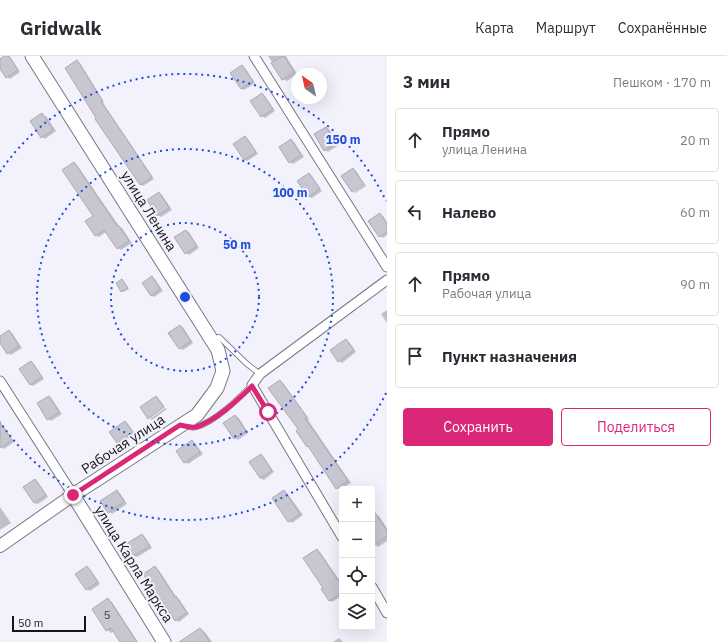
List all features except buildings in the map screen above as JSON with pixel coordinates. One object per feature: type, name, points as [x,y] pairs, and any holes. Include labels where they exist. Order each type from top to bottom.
[{"type":"main road","name":"улица Ленина","points":[[32,56],[218,350],[223,371],[217,388]]},
{"type":"main road","name":"Рабочая улица","points":[[73,495],[197,415],[217,388]]},
{"type":"main road","name":"улица Карла Маркса","points":[[73,495],[164,642]]},
{"type":"street","points":[[254,56],[387,267]]},
{"type":"street","points":[[339,532],[252,386],[260,374],[387,280]]},
{"type":"street","name":"улица Карла Маркса","points":[[0,381],[73,495]]},
{"type":"street","name":"Рабочая улица","points":[[0,546],[73,495]]},
{"type":"street","points":[[375,592],[387,613]]},
{"type":"lane","points":[[212,341],[219,337],[247,364],[260,374]]},
{"type":"lane","points":[[180,425],[194,427],[213,419],[252,386]]},
{"type":"route","points":[[73,495],[180,425],[194,427],[213,419],[252,386],[268,412]]}]
